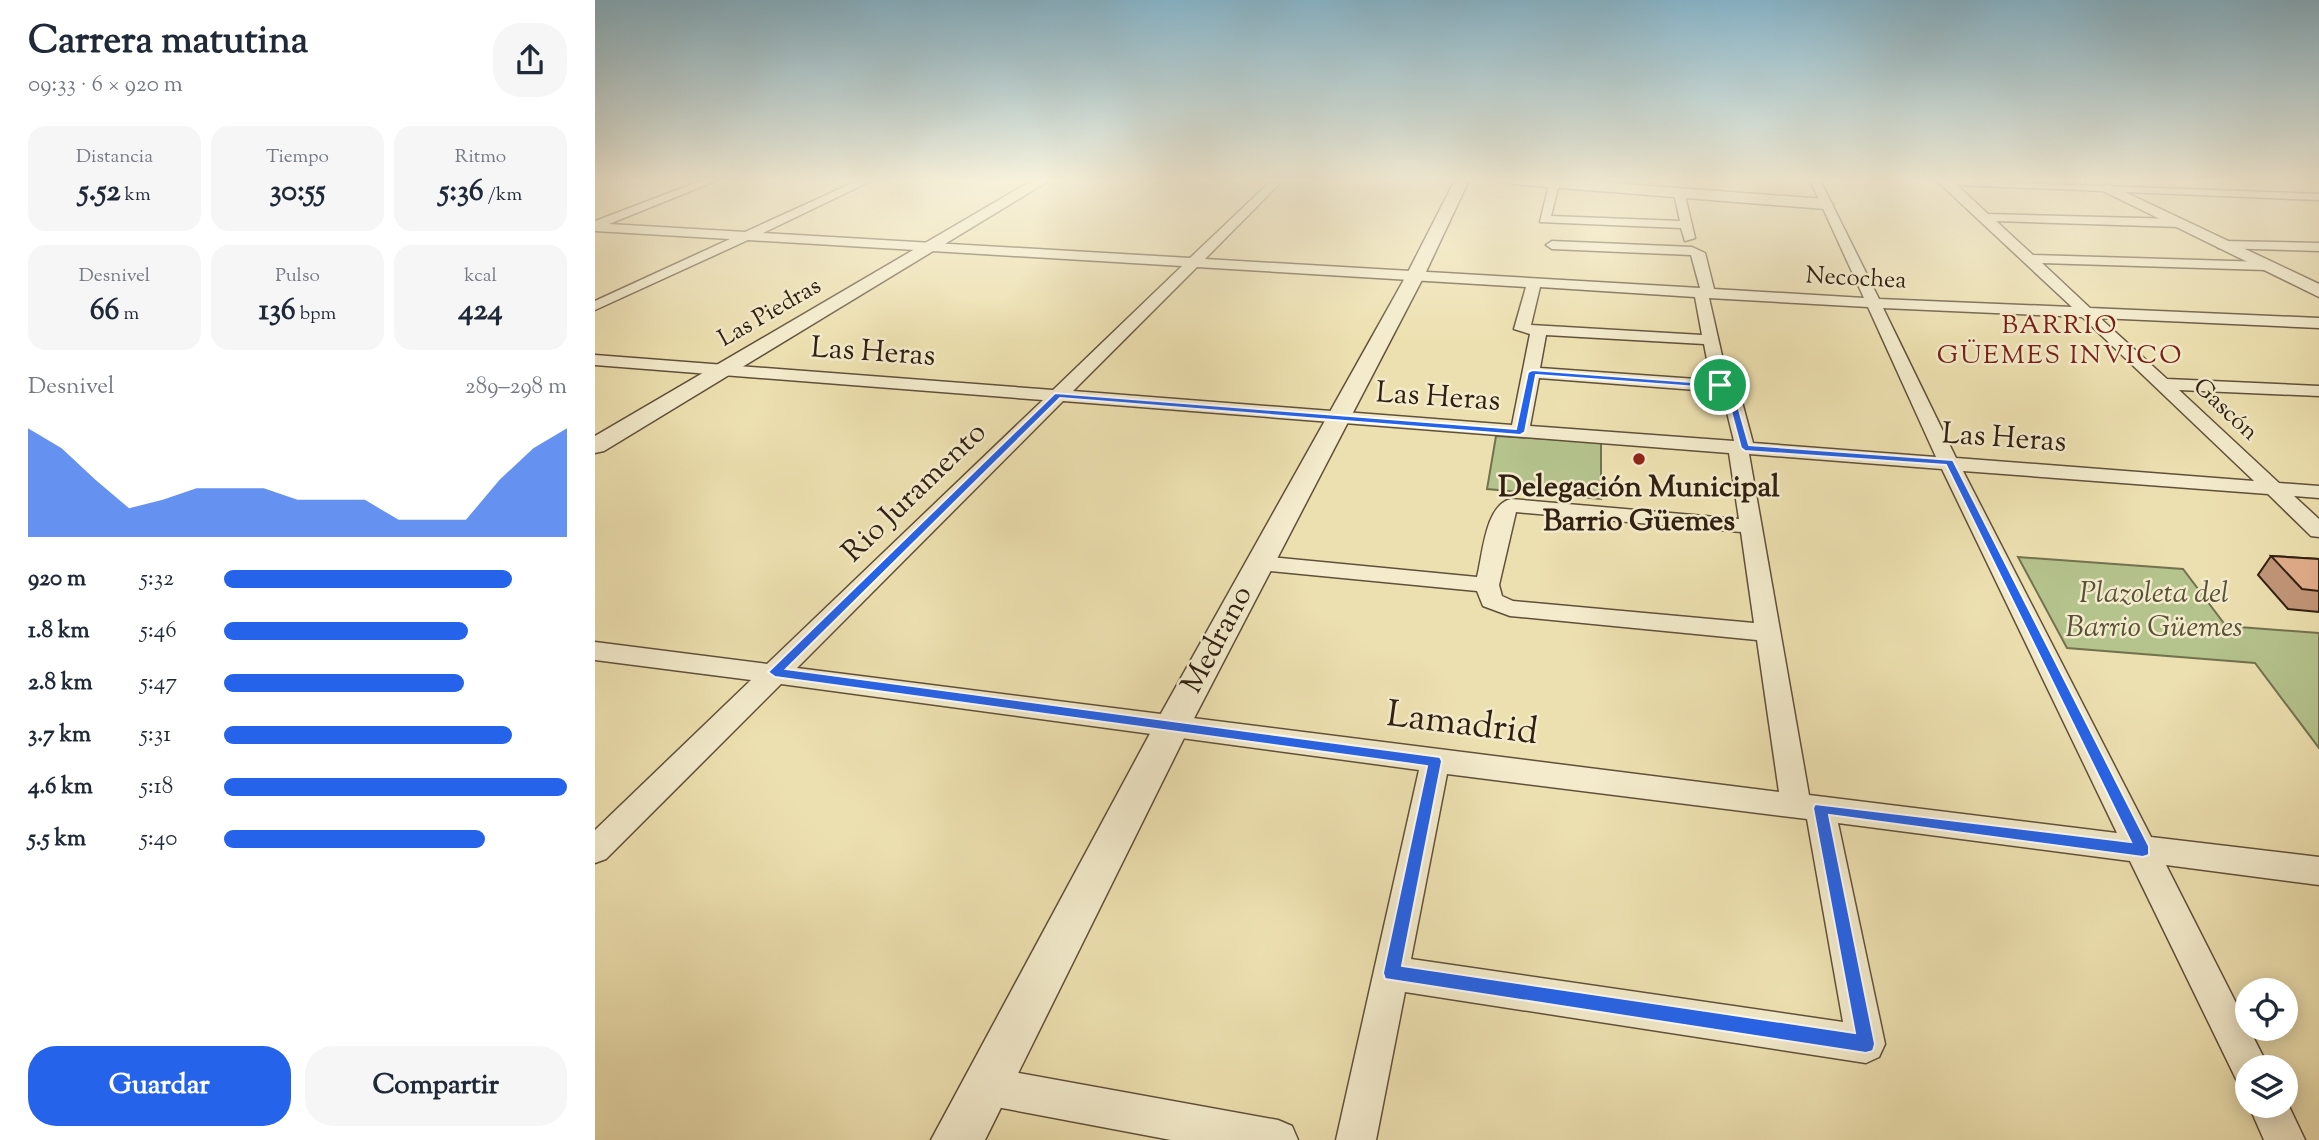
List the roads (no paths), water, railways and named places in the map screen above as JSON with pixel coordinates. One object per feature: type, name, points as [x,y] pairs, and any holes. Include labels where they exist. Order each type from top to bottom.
[{"type":"street","name":"Necochea","points":[[689,233],[1415,276],[1547,268],[1704,293],[2090,314],[2319,323]]},
{"type":"street","points":[[595,306],[755,233]]},
{"type":"street","name":"Las Piedras","points":[[595,446],[955,233]]},
{"type":"street","name":"Rio Juramento","points":[[595,850],[1223,233]]},
{"type":"street","name":"Medrano","points":[[957,1140],[1172,726],[1436,233]]},
{"type":"street","points":[[1553,233],[1547,268],[1522,329],[1709,340]]},
{"type":"street","points":[[1687,233],[1692,251]]},
{"type":"street","points":[[1839,233],[1949,463],[2244,1055]]},
{"type":"street","name":"Gascón","points":[[2002,233],[2319,531]]},
{"type":"street","points":[[2200,233],[2319,291]]},
{"type":"street","points":[[2223,245],[2319,247]]},
{"type":"street","points":[[1547,268],[1692,251],[1699,253],[1709,340],[1720,385]]},
{"type":"street","points":[[2031,258],[2266,266]]},
{"type":"street","points":[[1520,432],[1539,330]]},
{"type":"street","name":"Las Heras","points":[[595,360],[2319,492]]},
{"type":"street","points":[[1392,973],[1866,1044],[1768,634],[1742,448],[1729,387],[1532,372]]},
{"type":"street","points":[[2161,384],[2319,391]]},
{"type":"street","points":[[1751,526],[1511,505],[1504,512],[1487,586],[1491,601],[1510,608],[1768,634]]},
{"type":"street","points":[[1259,564],[1487,586]]},
{"type":"street","name":"Lamadrid","points":[[595,651],[775,672],[1435,761],[2319,871]]},
{"type":"street","points":[[1356,1140],[1435,761]]},
{"type":"street","points":[[986,1086],[1277,1140]]},
{"type":"street","points":[[2275,1118],[2285,1140]]},
{"type":"place","name":"Delegación Municipal Barrio Güemes","points":[[1639,459]]},
{"type":"district","name":"BARRIO GÜEMES INVICO","points":[[2060,341]]},
{"type":"park label","name":"Plazoleta del Barrio Güemes","points":[[2154,611]]}]
